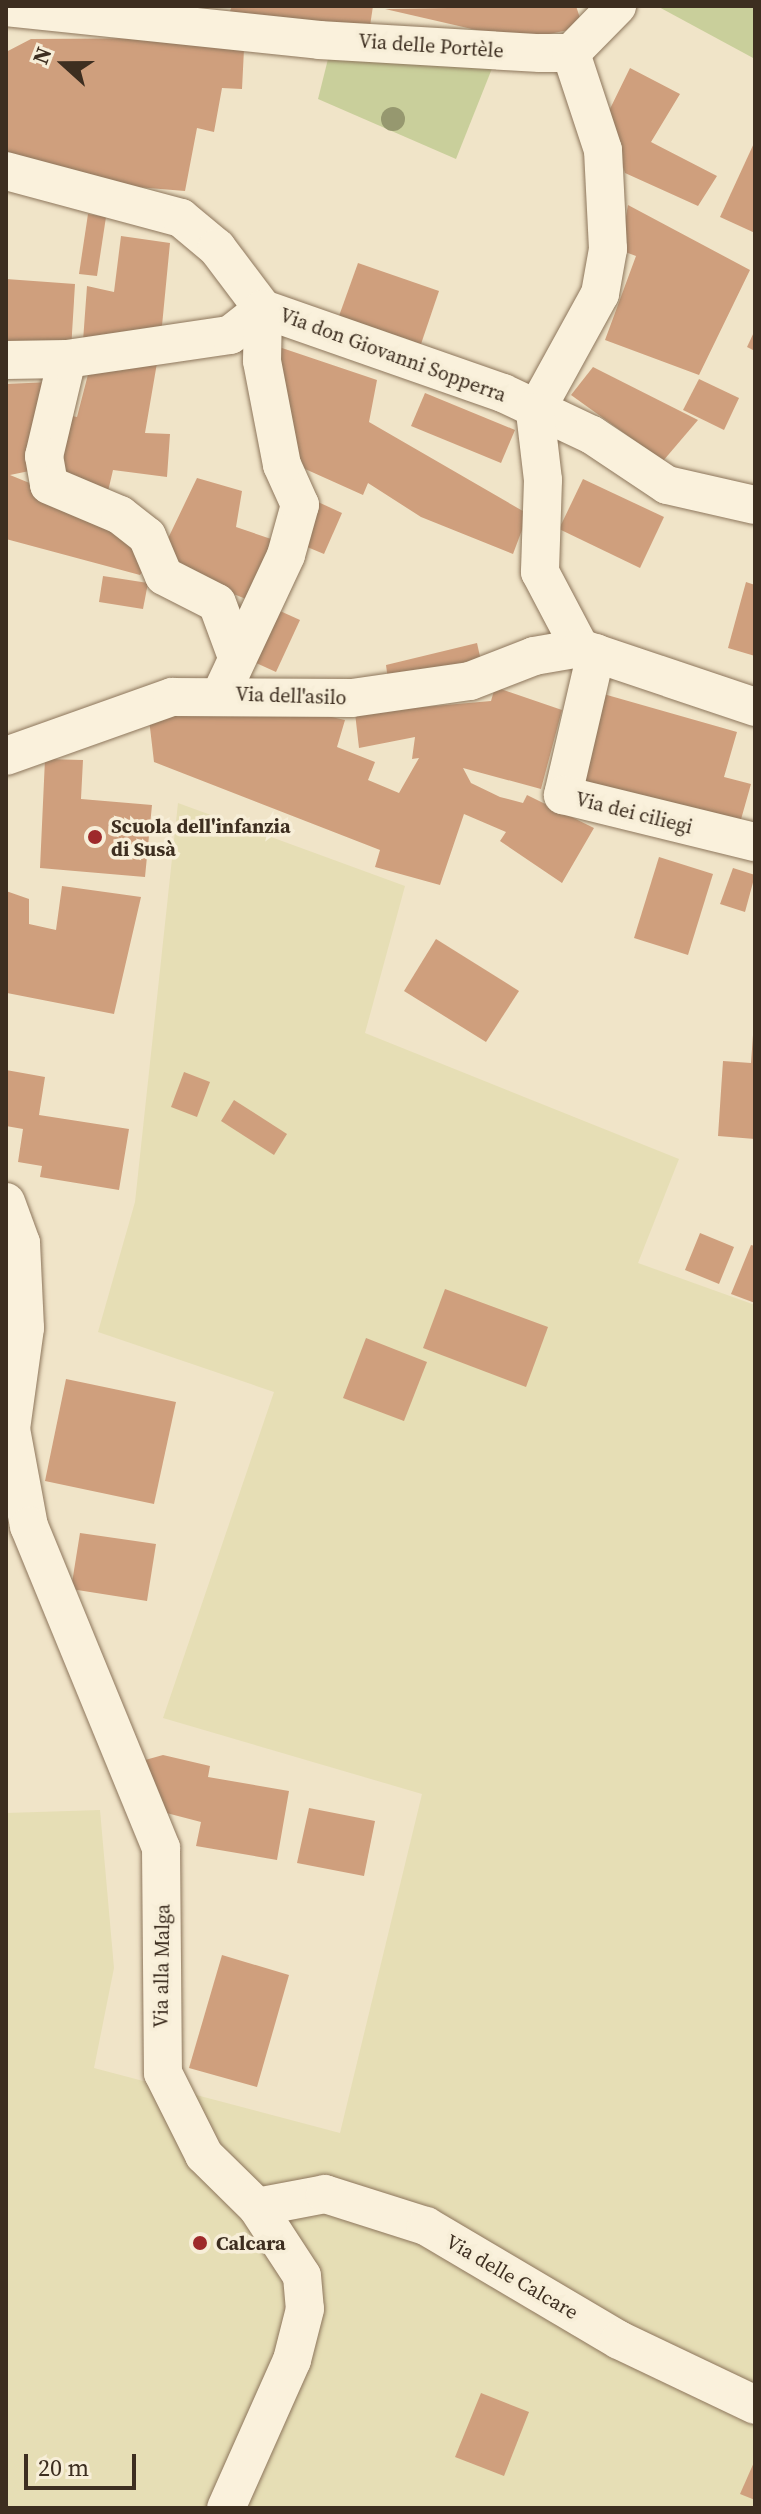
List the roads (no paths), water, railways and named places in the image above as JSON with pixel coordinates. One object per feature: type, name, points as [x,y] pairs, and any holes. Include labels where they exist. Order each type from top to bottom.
[{"type":"street","points":[[617,6],[571,53],[603,150],[608,249],[600,294],[535,412],[543,480],[540,572],[588,650],[755,707]]},
{"type":"street","name":"Via delle Portèle","points":[[6,7],[225,31],[571,53]]},
{"type":"street","name":"Via don Giovanni Sopperra","points":[[6,171],[181,218],[217,248],[263,309],[503,393],[535,412],[592,435],[667,485],[755,505]]},
{"type":"street","points":[[6,360],[67,359],[230,335],[263,309]]},
{"type":"street","points":[[221,694],[235,652],[286,555],[300,505],[282,465],[262,361],[263,309]]},
{"type":"street","points":[[67,359],[44,456],[49,485],[120,515],[147,536],[164,576],[217,603],[235,652]]},
{"type":"street","name":"Via dell'asilo","points":[[6,756],[113,713],[221,694],[352,698],[470,681],[534,656],[588,650]]},
{"type":"street","name":"Via dei ciliegi","points":[[588,650],[563,795],[755,842]]},
{"type":"street","name":"Via alla Malga","points":[[6,1202],[21,1243],[25,1328],[11,1429],[29,1526],[161,1848],[163,2073],[204,2155],[257,2207],[302,2276],[305,2309],[292,2360],[226,2508]]},
{"type":"street","name":"Via delle Calcare","points":[[257,2207],[325,2194],[426,2226],[619,2340],[755,2405]]},
{"type":"place","name":"Scuola dell'infanzia di Susà","points":[[95,837]]},
{"type":"place","name":"Calcara","points":[[200,2243]]}]
